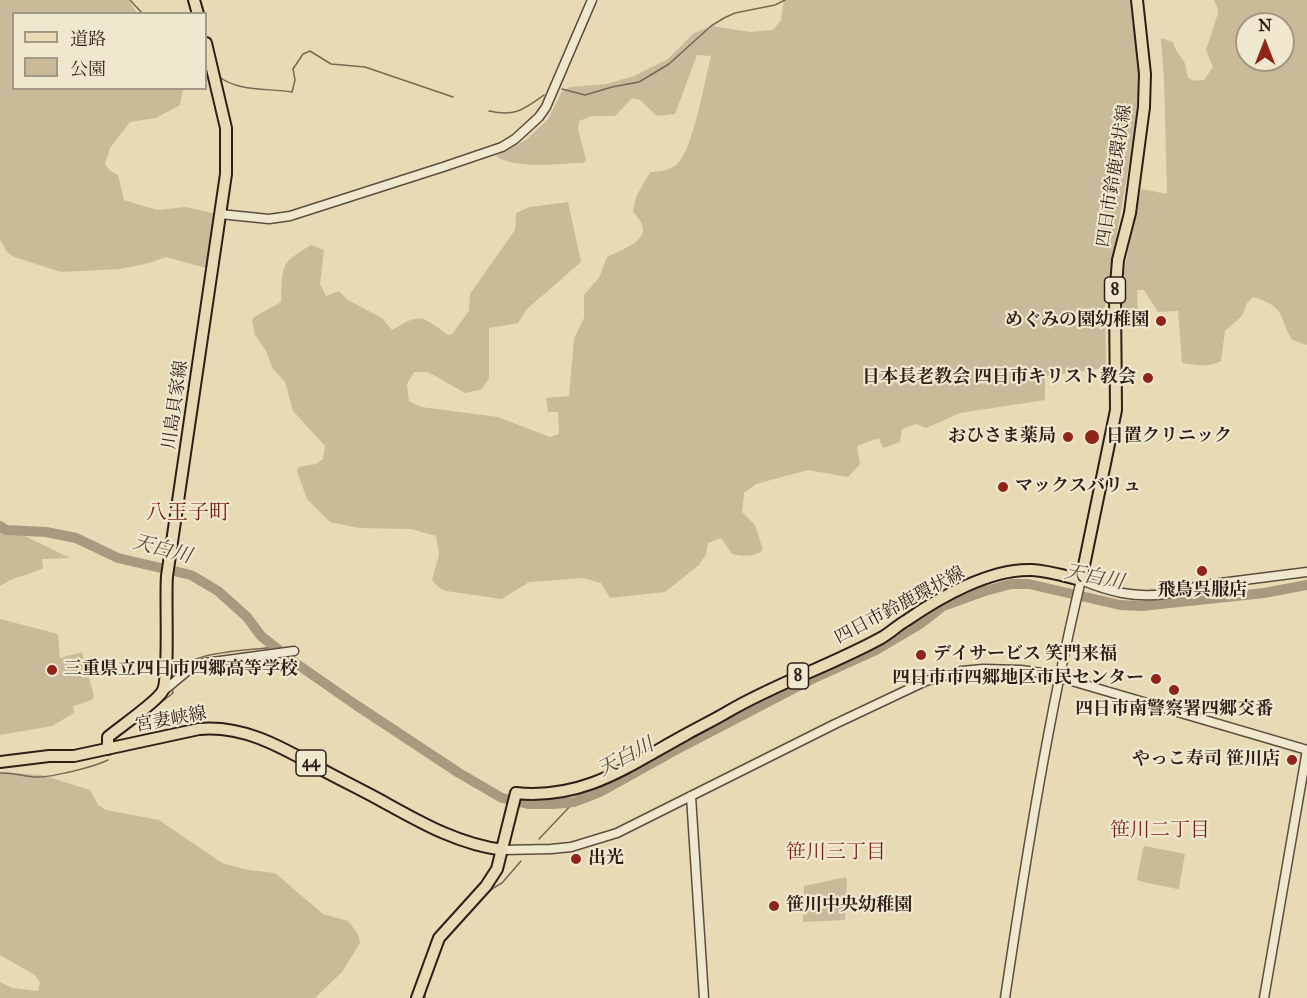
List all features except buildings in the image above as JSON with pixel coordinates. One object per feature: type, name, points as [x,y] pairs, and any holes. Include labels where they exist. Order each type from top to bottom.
[{"type":"main road","name":"四日市鈴鹿環状線","points":[[417,998],[439,938],[486,886],[497,869],[516,793],[565,792],[590,786],[613,776],[791,679],[883,637],[925,608],[963,587],[1011,571],[1032,570],[1081,580],[1116,410],[1115,298],[1118,260],[1130,213],[1144,106],[1145,74],[1137,0]]},
{"type":"main road","name":"川島貝家線","points":[[162,692],[166,679],[167,576],[226,174],[227,137],[207,47]]},
{"type":"main road","points":[[108,749],[108,737],[162,692]]},
{"type":"main road","name":"宮妻峡線","points":[[0,762],[49,756],[74,756],[199,729],[236,730],[273,743],[439,831],[469,843],[503,850]]},
{"type":"street","points":[[220,214],[269,219],[290,216],[443,167],[509,143],[529,127],[546,107],[592,0]]},
{"type":"street","points":[[1005,998],[1025,863],[1059,678],[1081,580],[1106,590],[1142,596],[1188,590],[1208,584],[1307,572]]},
{"type":"street","points":[[162,692],[191,668],[206,663],[294,651]]},
{"type":"street","points":[[503,850],[571,847],[617,833],[926,681],[961,671],[1021,670],[1059,678],[1307,750],[1264,998]]},
{"type":"street","points":[[691,796],[704,998]]},
{"type":"green space","points":[[0,0],[129,0],[136,12],[12,12],[12,90],[183,90],[180,105],[156,118],[130,122],[110,148],[105,164],[110,171],[118,175],[124,200],[157,210],[185,207],[217,214],[206,268],[166,257],[120,269],[61,272],[14,257],[7,252],[0,240]]},
{"type":"green space","points":[[784,0],[1130,0],[1140,69],[1139,107],[1105,302],[1106,368],[1045,376],[1045,400],[960,413],[926,428],[916,424],[902,429],[900,442],[883,448],[879,438],[857,446],[860,464],[848,477],[808,470],[756,484],[744,493],[742,512],[755,525],[763,550],[752,555],[732,554],[721,538],[708,543],[706,554],[699,565],[665,592],[610,598],[601,583],[583,578],[529,582],[502,599],[446,591],[432,580],[439,555],[436,536],[411,529],[359,528],[330,522],[307,499],[297,471],[299,467],[316,464],[323,459],[325,446],[293,411],[285,382],[273,369],[266,351],[255,335],[252,321],[254,317],[281,302],[283,273],[288,262],[311,245],[324,250],[320,284],[326,296],[339,291],[348,300],[382,318],[392,330],[409,321],[421,319],[427,320],[448,335],[452,334],[469,311],[470,294],[515,230],[516,213],[530,207],[568,202],[581,262],[526,310],[518,323],[489,328],[489,378],[482,389],[465,393],[428,372],[414,372],[407,384],[409,401],[421,407],[498,417],[550,437],[559,434],[558,412],[548,412],[546,398],[569,396],[574,339],[584,318],[584,295],[599,278],[607,257],[630,246],[640,238],[643,228],[633,211],[636,197],[650,172],[671,168],[683,157],[693,130],[711,56],[697,55],[675,114],[657,116],[640,100],[632,98],[615,116],[592,116],[579,121],[578,129],[586,160],[583,163],[525,164],[514,163],[496,156],[526,140],[548,119],[562,91],[570,87],[607,84],[634,76],[668,59],[694,33],[712,26],[750,32],[773,30],[781,20]]},
{"type":"green space","points":[[1214,0],[1307,0],[1307,345],[1292,340],[1276,308],[1253,297],[1247,303],[1242,316],[1225,331],[1221,361],[1211,365],[1202,365],[1182,363],[1178,311],[1158,312],[1144,290],[1137,290],[1138,313],[1122,313],[1121,286],[1141,189],[1167,194],[1161,38],[1173,42],[1185,64],[1189,78],[1204,80],[1213,67],[1206,50],[1218,13]]},
{"type":"green space","points":[[0,528],[27,537],[70,558],[42,559],[43,568],[0,586]]},
{"type":"green space","points":[[0,619],[58,634],[60,658],[82,652],[94,696],[92,700],[73,706],[74,713],[52,726],[0,735]]},
{"type":"green space","points":[[0,772],[42,775],[90,790],[98,805],[106,810],[159,820],[222,863],[248,870],[275,873],[323,914],[348,921],[358,934],[360,943],[342,972],[315,998],[0,998],[0,982],[12,988],[38,991],[40,983],[35,975],[0,955]]},
{"type":"green space","points":[[1145,846],[1185,854],[1179,888],[1137,879]]},
{"type":"green space","points":[[846,877],[845,920],[803,922],[804,886]]},
{"type":"waterway","points":[[130,0],[141,12]]},
{"type":"waterway","points":[[562,89],[585,95],[639,82],[669,64],[711,26],[724,18],[735,13],[775,5],[785,0]]},
{"type":"waterway","points":[[218,76],[234,85],[292,92],[295,80],[293,69],[303,54],[310,51],[331,64],[365,67],[453,97]]},
{"type":"waterway","points":[[489,111],[512,113],[530,105],[544,95]]},
{"type":"waterway","name":"天白川","points":[[0,526],[6,530],[46,532],[76,538],[118,558],[191,575],[218,591],[247,617],[261,636],[356,705],[459,773],[502,798],[528,804],[574,802],[602,791],[810,680],[876,650],[920,624],[943,606],[985,591],[1011,584],[1029,584],[1120,605],[1142,606],[1264,593],[1307,585]]},
{"type":"waterway","points":[[171,678],[178,669],[202,657],[275,647]]},
{"type":"waterway","points":[[122,733],[173,693],[172,689]]},
{"type":"waterway","points":[[0,773],[45,777],[108,760]]},
{"type":"waterway","points":[[539,839],[574,802]]},
{"type":"waterway","points":[[490,890],[502,883],[521,861]]},
{"type":"waterway","points":[[425,990],[425,998]]},
{"type":"place","name":"めぐみの園幼稚園","points":[[1161,321]]},
{"type":"place","name":"日本長老教会 四日市キリスト教会","points":[[1148,378]]},
{"type":"place","name":"おひさま薬局","points":[[1068,437]]},
{"type":"place","name":"日置クリニック","points":[[1092,437]]},
{"type":"place","name":"マックスバリュ","points":[[1003,487]]},
{"type":"place","name":"飛鳥呉服店","points":[[1202,571]]},
{"type":"place","name":"デイサービス 笑門来福","points":[[921,655]]},
{"type":"place","name":"三重県立四日市四郷高等学校","points":[[52,670]]},
{"type":"place","name":"四日市市四郷地区市民センター","points":[[1156,679]]},
{"type":"place","name":"四日市南警察署四郷交番","points":[[1174,690]]},
{"type":"place","name":"やっこ寿司 笹川店","points":[[1292,760]]},
{"type":"place","name":"出光","points":[[576,859]]},
{"type":"place","name":"笹川中央幼稚園","points":[[774,906]]},
{"type":"district","name":"八王子町","points":[[188,514]]},
{"type":"district","name":"笹川二丁目","points":[[1160,831]]},
{"type":"district","name":"笹川三丁目","points":[[836,853]]}]
